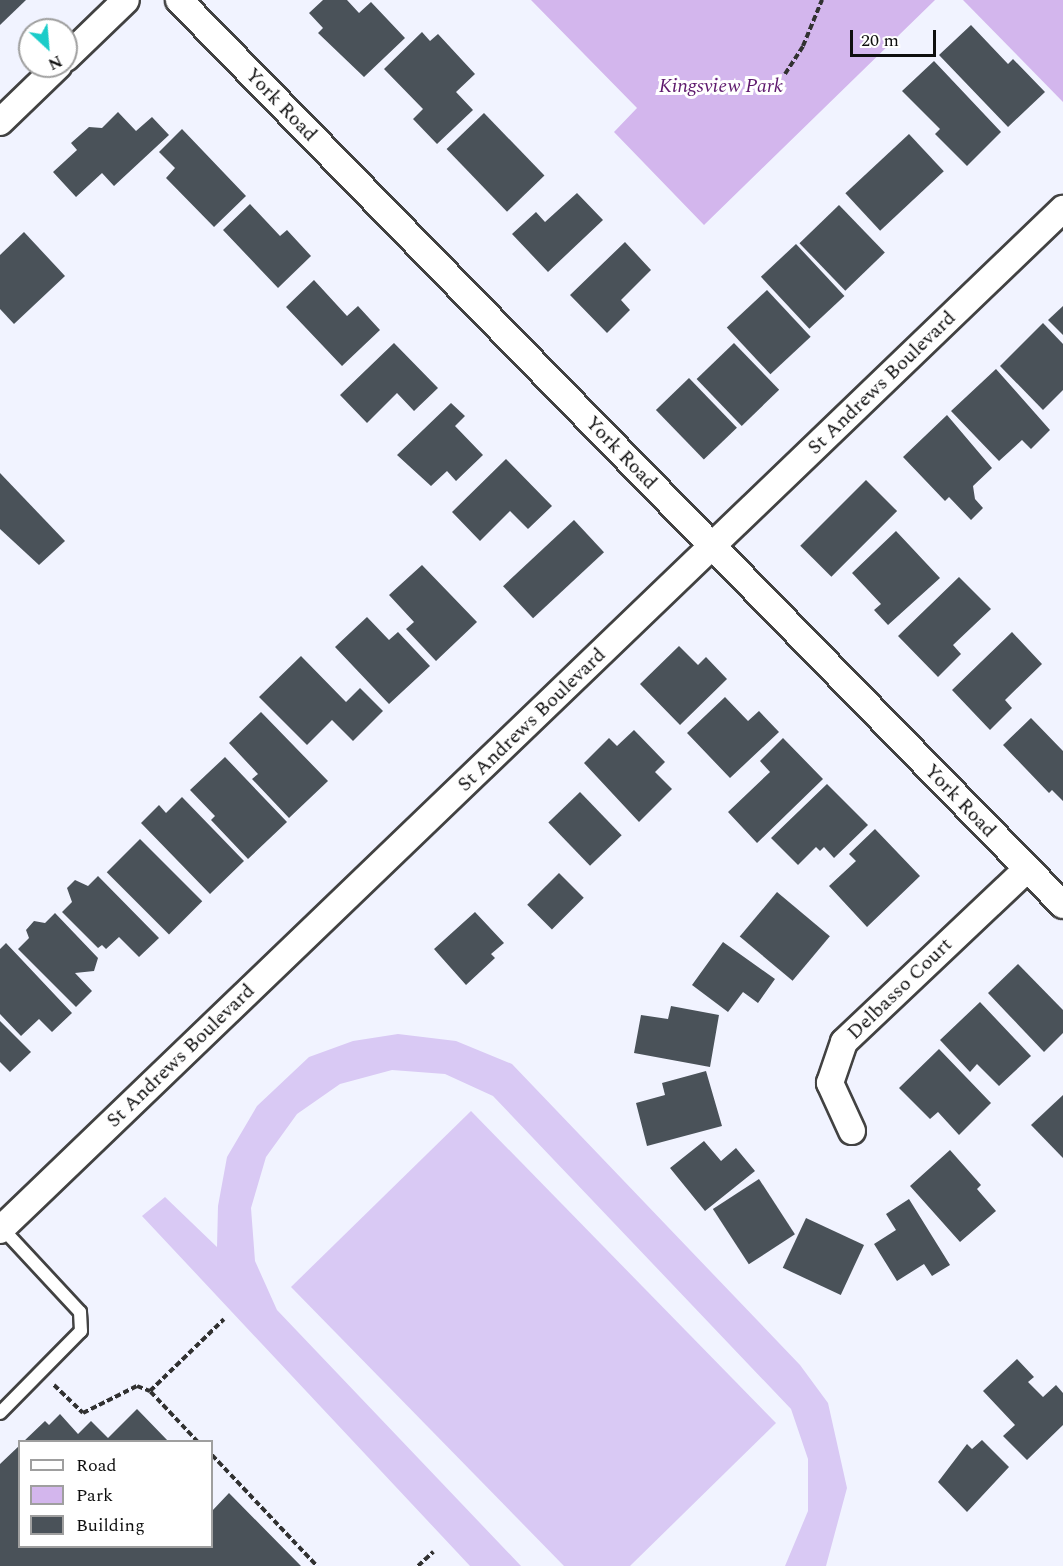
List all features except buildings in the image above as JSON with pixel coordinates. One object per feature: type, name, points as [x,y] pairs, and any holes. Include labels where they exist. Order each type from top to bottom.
[{"type":"street","points":[[78,46],[126,0]]},
{"type":"street","name":"York Road","points":[[179,0],[714,546],[1026,870],[1061,899]]},
{"type":"street","points":[[0,122],[45,78]]},
{"type":"street","name":"St Andrews Boulevard","points":[[1,1229],[1063,209]]},
{"type":"street","name":"Delbasso Court","points":[[852,1131],[830,1083],[844,1042],[1026,870]]},
{"type":"lane","points":[[0,1413],[81,1331],[80,1312],[1,1229]]},
{"type":"path","points":[[784,74],[803,46],[822,0]]},
{"type":"path","points":[[150,1391],[224,1319]]},
{"type":"path","points":[[40,1372],[83,1413],[137,1386],[150,1391],[196,1440]]},
{"type":"path","points":[[213,1456],[317,1566]]},
{"type":"path","points":[[418,1566],[433,1552]]},
{"type":"green space","name":"Kingsview Park","points":[[531,0],[935,0],[704,225],[614,132],[637,108]]},
{"type":"green space","points":[[963,0],[1063,0],[1063,102]]},
{"type":"shaded area","points":[[398,1034],[456,1041],[512,1064],[800,1365],[828,1403],[847,1488],[826,1566],[785,1566],[808,1511],[808,1459],[791,1409],[493,1096],[445,1074],[392,1070],[340,1084],[297,1114],[266,1157],[251,1208],[255,1261],[277,1310],[521,1566],[470,1566],[142,1216],[165,1197],[217,1247],[218,1206],[227,1157],[257,1106],[309,1057],[353,1041]]},
{"type":"shaded area","points":[[471,1111],[776,1423],[630,1566],[564,1566],[291,1287]]}]
